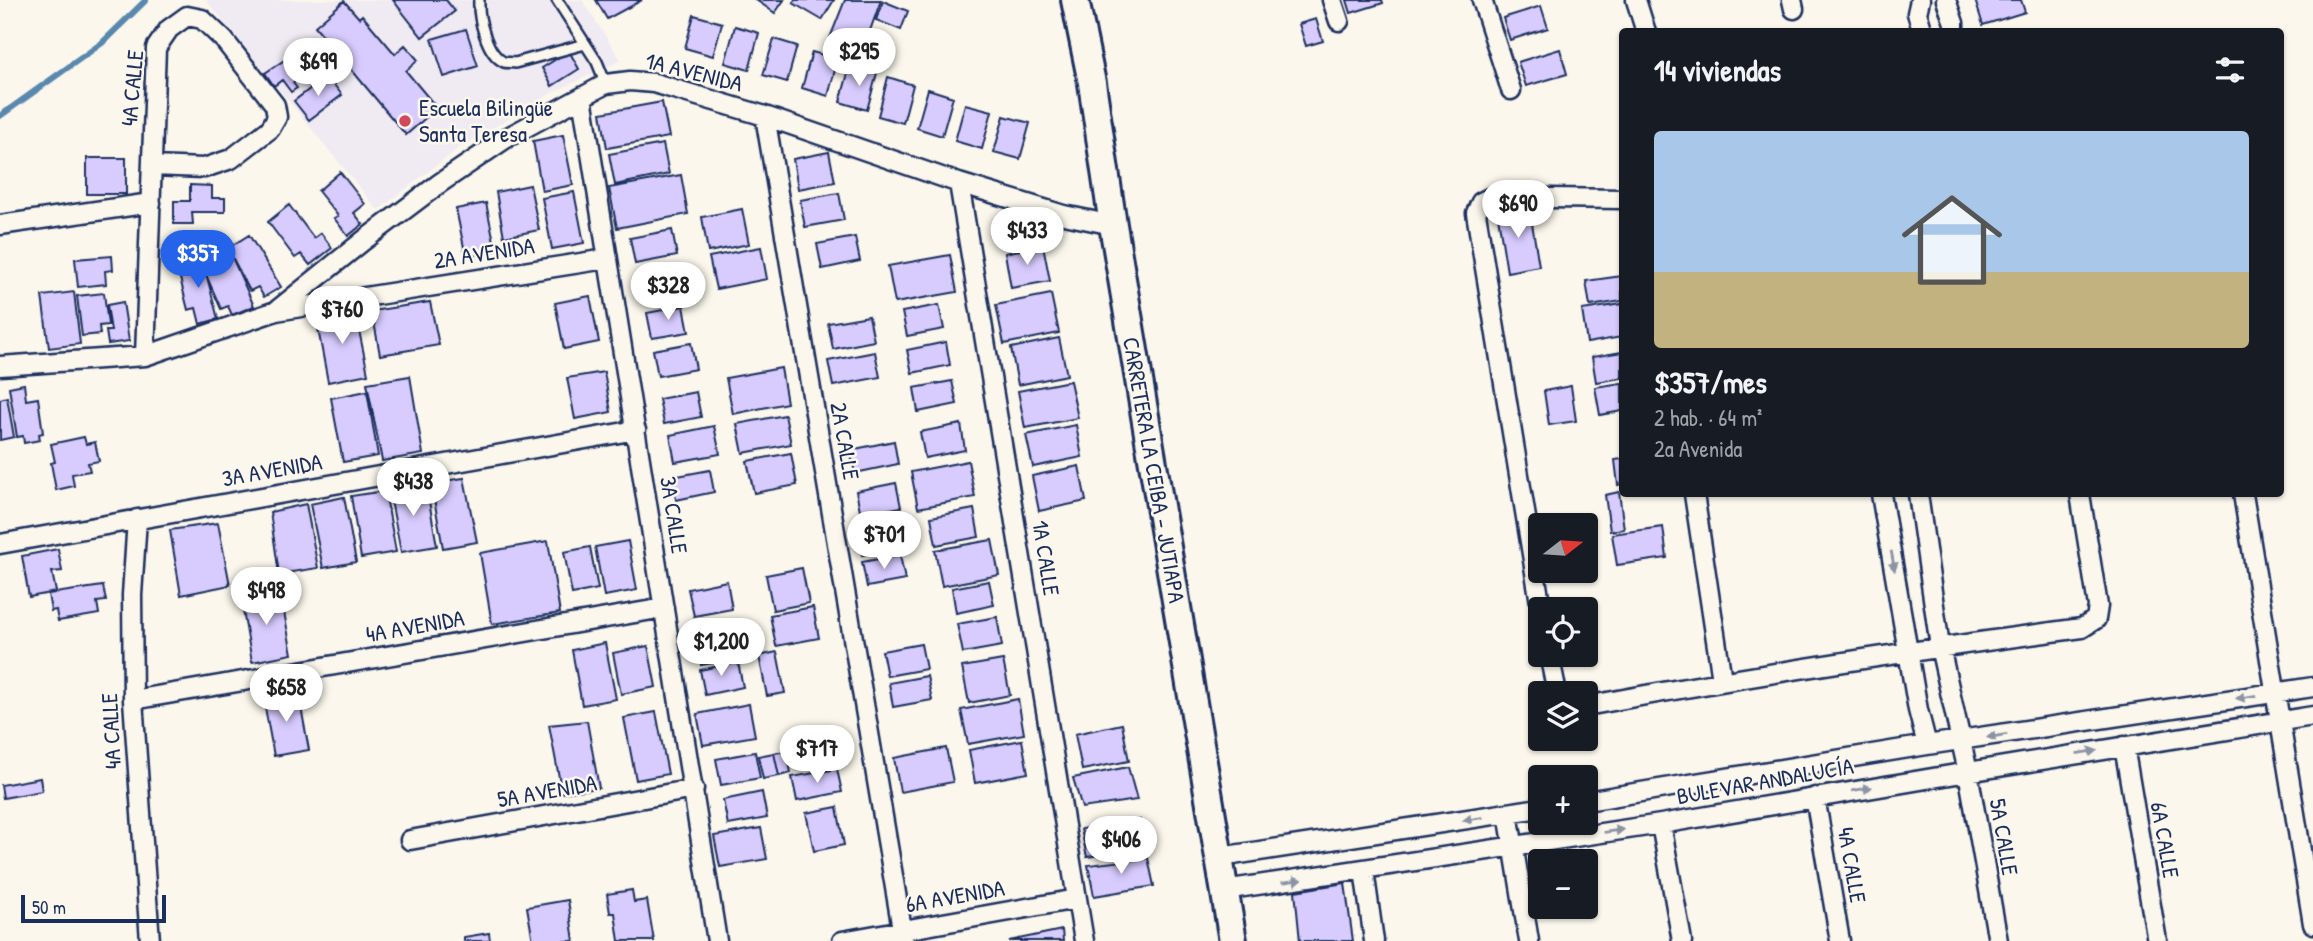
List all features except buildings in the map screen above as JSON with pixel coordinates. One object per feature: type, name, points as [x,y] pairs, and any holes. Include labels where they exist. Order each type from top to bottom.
[{"type":"main road","name":"CARRETERA LA CEIBA - JUTIAPA","points":[[1075,0],[1092,83],[1113,225],[1233,941]]},
{"type":"street","points":[[1332,0],[1339,21]]},
{"type":"street","points":[[1482,0],[1511,90]]},
{"type":"street","points":[[1636,0],[1645,28]]},
{"type":"street","points":[[1920,0],[1917,13],[1922,28]]},
{"type":"street","points":[[1946,0],[1954,28]]},
{"type":"street","name":"4A CALLE","points":[[145,356],[156,48],[169,29],[187,16],[202,19],[224,40],[275,105],[277,117],[270,129],[231,159],[204,168],[152,166]]},
{"type":"street","name":"1A AVENIDA","points":[[276,311],[363,240],[508,137],[606,84],[630,81],[654,83],[765,116],[959,183],[1063,215],[1113,225]]},
{"type":"street","name":"3A CALLE","points":[[582,97],[717,941]]},
{"type":"street","name":"2A CALLE","points":[[765,116],[903,936]]},
{"type":"street","name":"1A CALLE","points":[[959,183],[1084,941]]},
{"type":"street","points":[[1539,597],[1476,213],[1481,202],[1491,197],[1619,199]]},
{"type":"street","points":[[0,225],[151,203]]},
{"type":"street","name":"2A AVENIDA","points":[[0,366],[145,356],[276,311],[606,258]]},
{"type":"street","name":"3A AVENIDA","points":[[0,544],[636,430]]},
{"type":"street","points":[[1694,497],[1722,680]]},
{"type":"street","points":[[1882,497],[1927,746]]},
{"type":"street","name":"5A CALLE","points":[[1918,497],[1940,647],[1962,741],[1998,941]]},
{"type":"street","points":[[1598,704],[1722,680],[2082,628],[2096,620],[2098,606],[2080,497]]},
{"type":"street","points":[[2243,497],[2313,924]]},
{"type":"street","name":"4A CALLE","points":[[137,519],[132,595],[133,700],[150,941]]},
{"type":"street","name":"4A AVENIDA","points":[[133,700],[664,608]]},
{"type":"street","name":"BULEVAR ANDALUCÍA","points":[[1598,798],[2313,687]]},
{"type":"street","name":"BULEVAR ANDALUCÍA","points":[[1224,890],[1661,824],[2313,716]]},
{"type":"street","name":"6A CALLE","points":[[2124,746],[2157,941]]},
{"type":"street","name":"5A AVENIDA","points":[[410,840],[694,789]]},
{"type":"street","name":"4A CALLE","points":[[1815,797],[1840,941]]},
{"type":"street","points":[[1220,857],[1528,810]]},
{"type":"street","points":[[1508,813],[1529,941]]},
{"type":"street","points":[[1661,824],[1682,941]]},
{"type":"street","points":[[1364,870],[1374,941]]},
{"type":"street","name":"6A AVENIDA","points":[[842,941],[903,936],[1077,899]]},
{"type":"lane","points":[[480,0],[478,14],[481,25],[494,52],[504,62],[515,63],[585,44]]},
{"type":"lane","points":[[557,0],[597,62],[606,84]]},
{"type":"shaded area","name":"Escuela Bilingüe Santa Teresa","points":[[206,0],[582,0],[621,60],[550,94],[459,148],[378,210]]},
{"type":"waterway","points":[[0,116],[102,43],[146,0]]},
{"type":"place","name":"Escuela Bilingüe Santa Teresa","points":[[405,121]]}]
